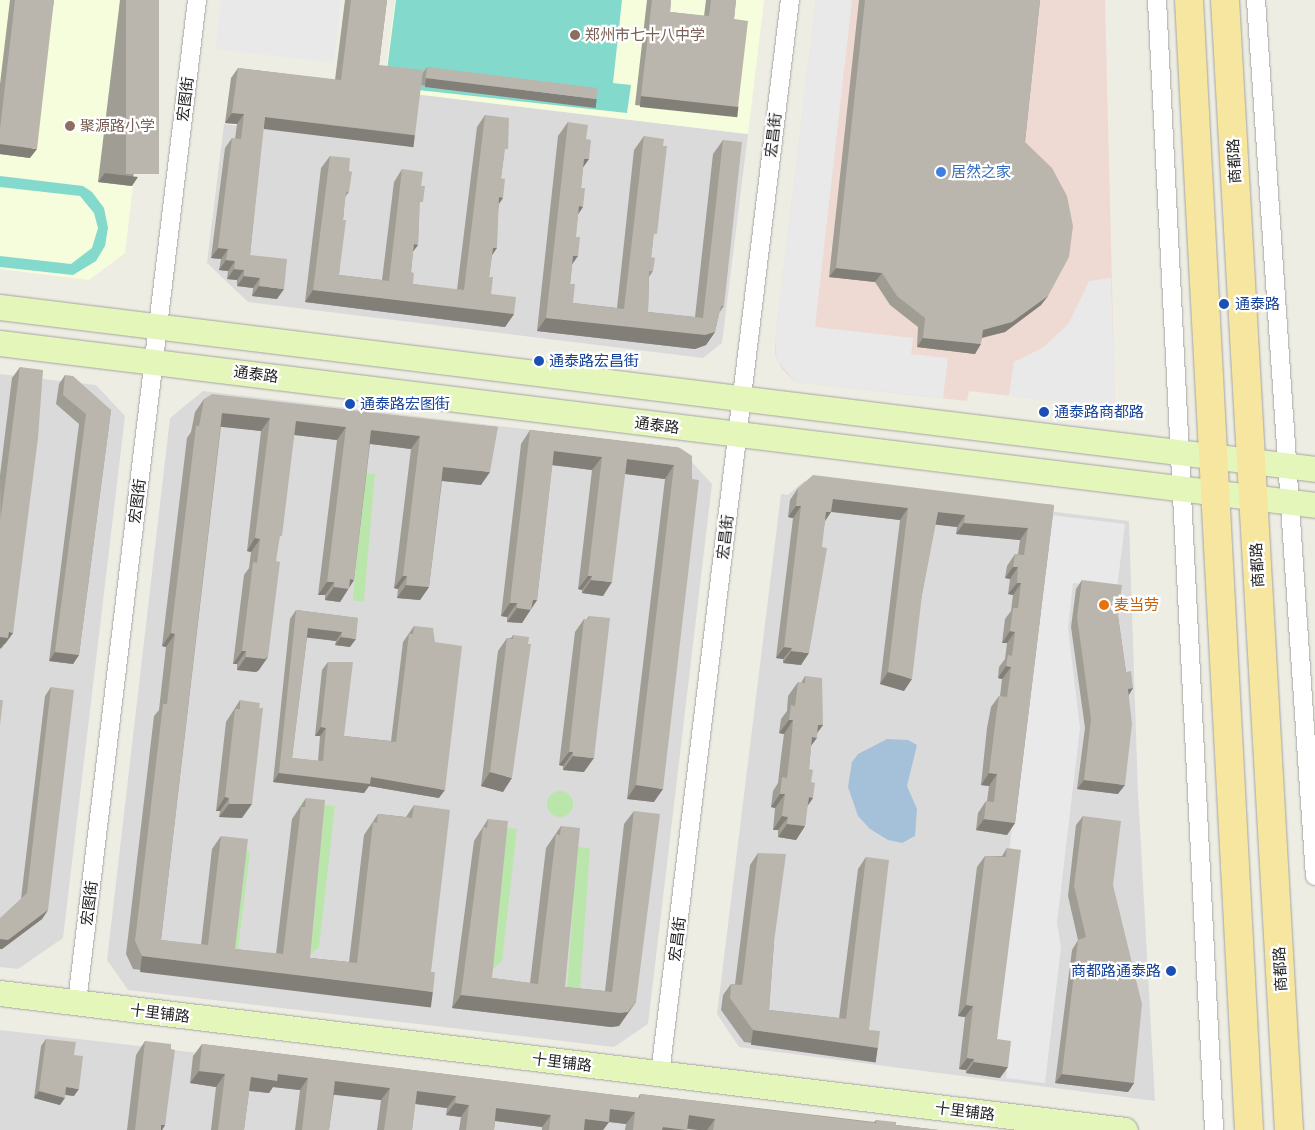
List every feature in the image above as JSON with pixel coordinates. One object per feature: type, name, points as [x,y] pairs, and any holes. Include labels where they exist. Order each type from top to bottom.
[{"type":"main road","points":[[1189,0],[1249,1130]]},
{"type":"main road","name":"商都路","points":[[1225,0],[1289,1130]]},
{"type":"street","name":"宏图街","points":[[77,1002],[197,0]]},
{"type":"street","name":"宏昌街","points":[[660,1074],[790,0]]},
{"type":"street","points":[[1157,0],[1214,1130]]},
{"type":"street","points":[[1256,0],[1288,502],[1315,876]]},
{"type":"street","points":[[0,308],[1315,469]]},
{"type":"street","name":"通泰路","points":[[0,343],[1315,505]]},
{"type":"street","name":"十里铺路","points":[[0,993],[1125,1130]]},
{"type":"shaded area","name":"聚源路小学","points":[[0,0],[155,0],[125,253],[89,280],[0,269]]},
{"type":"shaded area","points":[[221,0],[341,0],[334,63],[215,49]]},
{"type":"shaded area","name":"郑州市七十八中学","points":[[395,0],[764,0],[748,134],[415,94],[386,71]]},
{"type":"shaded area","points":[[396,0],[622,0],[613,83],[631,85],[627,113],[418,90],[387,70]]},
{"type":"shaded area","points":[[816,0],[1105,0],[1115,408],[969,391],[967,401],[795,382],[782,369],[775,354],[775,341]]},
{"type":"shaded area","points":[[816,0],[852,0],[815,327],[913,338],[911,354],[948,358],[943,398],[795,382],[777,360],[775,341]]},
{"type":"shaded area","points":[[415,94],[748,134],[722,343],[703,358],[248,302],[207,263],[224,124],[408,147]]},
{"type":"shaded area","points":[[0,176],[83,186],[92,192],[104,208],[108,228],[105,246],[96,261],[73,275],[0,267],[0,256],[71,264],[92,248],[98,228],[94,213],[80,196],[0,187]]},
{"type":"shaded area","points":[[1111,278],[1115,408],[1009,396],[1014,362],[1044,347],[1069,323],[1089,281]]},
{"type":"shaded area","points":[[0,374],[96,385],[125,416],[63,938],[18,969],[0,967]]},
{"type":"shaded area","points":[[203,391],[678,447],[712,484],[648,1024],[614,1047],[128,990],[107,960],[170,418]]},
{"type":"shaded area","points":[[804,481],[1129,521],[1138,793],[1155,1101],[739,1047],[717,1014],[781,494],[788,495]]},
{"type":"shaded area","points":[[1050,515],[1125,524],[1117,588],[1073,583],[1068,628],[1080,728],[1057,923],[1061,947],[1045,1083],[1006,1078],[1010,1046],[995,1044],[1009,852]]},
{"type":"shaded area","points":[[887,739],[908,740],[917,745],[907,786],[917,809],[915,836],[902,843],[888,840],[870,829],[858,816],[848,787],[852,762],[858,754]]},
{"type":"shaded area","points":[[0,1030],[105,1042],[850,1130],[0,1130]]},
{"type":"green space","points":[[364,473],[375,474],[364,601],[353,601]]},
{"type":"green space","points":[[560,791],[569,795],[573,804],[569,813],[560,817],[551,813],[547,804],[551,795]]},
{"type":"green space","points":[[302,802],[335,806],[319,947],[311,954],[305,953]]},
{"type":"green space","points":[[483,825],[517,829],[502,961],[494,968],[488,967]]},
{"type":"green space","points":[[577,847],[590,848],[580,992],[567,991]]},
{"type":"green space","points":[[242,851],[250,852],[237,957],[229,956]]},
{"type":"building","points":[[15,0],[54,0],[37,149],[0,144],[0,129]]},
{"type":"building","points":[[126,0],[159,0],[159,174],[126,174]]},
{"type":"building","points":[[351,0],[387,0],[379,65],[423,70],[415,135],[265,117],[250,255],[287,259],[284,289],[259,286],[260,278],[244,276],[244,270],[234,269],[235,261],[226,260],[228,249],[218,248],[232,138],[241,139],[244,114],[232,113],[238,68],[341,80]]},
{"type":"building","points":[[652,0],[671,0],[670,12],[709,16],[711,0],[736,0],[734,19],[748,21],[738,107],[641,96]]},
{"type":"building","name":"居然之家","points":[[865,0],[1040,0],[1025,142],[1052,168],[1067,196],[1073,226],[1069,257],[1048,296],[1012,322],[983,330],[981,344],[923,338],[925,318],[897,296],[882,273],[836,268]]},
{"type":"building","points":[[427,67],[598,88],[596,99],[426,78]]},
{"type":"building","points":[[485,115],[509,118],[508,149],[505,149],[501,178],[505,179],[503,198],[499,197],[497,248],[493,248],[489,277],[493,277],[491,294],[516,297],[514,314],[313,290],[330,156],[350,158],[349,171],[352,172],[349,192],[346,192],[343,220],[346,220],[339,275],[389,281],[402,169],[423,172],[421,186],[425,186],[423,202],[420,202],[418,245],[414,244],[411,272],[414,273],[413,284],[464,290]]},
{"type":"building","points":[[568,122],[588,125],[586,139],[591,140],[589,159],[584,159],[581,188],[585,188],[583,207],[579,206],[576,237],[580,237],[578,256],[573,256],[570,284],[575,284],[573,303],[624,309],[644,136],[664,139],[663,146],[667,146],[657,234],[654,234],[651,257],[655,258],[653,271],[649,271],[648,312],[703,318],[723,140],[742,142],[724,306],[721,306],[715,332],[705,335],[546,318]]},
{"type":"building","points":[[20,367],[43,370],[38,438],[13,633],[9,632],[8,638],[0,637],[0,524]]},
{"type":"building","points":[[65,375],[73,376],[111,410],[79,655],[55,652],[86,414],[63,395]]},
{"type":"building","points":[[212,394],[498,427],[490,472],[443,467],[429,587],[406,585],[407,576],[403,576],[420,436],[371,430],[354,580],[350,579],[349,589],[334,587],[334,582],[327,582],[346,427],[296,421],[282,536],[280,536],[276,561],[280,562],[268,657],[265,659],[246,657],[246,651],[242,651],[253,562],[257,563],[260,539],[255,538],[270,418],[222,413],[161,940],[208,945],[221,836],[248,839],[235,949],[283,954],[301,807],[305,807],[306,798],[325,800],[310,958],[357,963],[373,822],[377,823],[378,814],[412,818],[414,805],[450,810],[431,972],[435,972],[433,992],[142,956],[135,941],[163,704],[167,704],[175,634],[171,633],[196,426],[199,426],[204,399]]},
{"type":"building","points":[[530,430],[680,448],[692,456],[692,479],[699,480],[663,789],[636,785],[674,465],[627,459],[612,582],[591,580],[592,576],[588,576],[602,457],[554,451],[537,600],[533,600],[531,610],[517,608],[517,603],[510,603]]},
{"type":"building","points":[[813,475],[1054,505],[1015,823],[984,819],[986,801],[994,802],[997,774],[989,773],[999,696],[1007,697],[1011,667],[1006,666],[1008,655],[1012,656],[1015,632],[1010,631],[1013,608],[1018,608],[1021,583],[1017,583],[1018,567],[1013,567],[1015,554],[1024,555],[1028,528],[964,523],[965,515],[938,512],[922,595],[912,679],[888,672],[908,508],[833,499],[831,512],[826,512],[822,547],[827,548],[809,653],[791,651],[792,648],[784,647],[801,506],[796,506],[798,488]]},
{"type":"building","points":[[1082,580],[1122,585],[1118,616],[1126,672],[1131,671],[1133,688],[1128,689],[1132,724],[1125,785],[1084,780],[1091,719],[1077,617]]},
{"type":"building","points":[[296,610],[358,618],[356,639],[341,637],[342,632],[308,628],[292,758],[323,761],[326,728],[321,727],[328,662],[353,662],[344,736],[396,742],[409,634],[413,634],[414,626],[433,628],[435,642],[462,646],[445,790],[371,777],[370,784],[279,773]]},
{"type":"building","points":[[589,616],[610,618],[594,758],[573,756],[573,752],[569,752],[584,619],[589,619]]},
{"type":"building","points":[[513,635],[529,637],[528,644],[531,644],[512,778],[490,772],[507,638],[513,639]]},
{"type":"building","points":[[805,676],[822,678],[823,725],[818,725],[817,738],[812,737],[809,769],[813,770],[811,782],[815,783],[813,798],[809,797],[805,826],[787,824],[788,817],[782,816],[785,794],[780,794],[782,777],[787,778],[793,720],[789,720],[791,705],[795,706],[798,682],[805,683]]},
{"type":"building","points":[[51,687],[74,690],[48,910],[8,940],[0,939],[0,918],[27,893]]},
{"type":"building","points":[[0,700],[3,700],[0,725]]},
{"type":"building","points":[[240,700],[260,703],[259,708],[263,708],[252,804],[229,804],[229,798],[225,797],[235,709],[240,709]]},
{"type":"building","points":[[634,811],[660,814],[636,1002],[628,1012],[620,1013],[461,995],[483,827],[487,828],[488,819],[508,821],[492,978],[538,984],[556,834],[560,835],[561,826],[580,828],[565,987],[612,992]]},
{"type":"building","points":[[1083,816],[1121,821],[1113,885],[1142,1004],[1134,1083],[1062,1074],[1078,940],[1086,937],[1074,886]]},
{"type":"building","points":[[1007,848],[1021,850],[997,1039],[1011,1041],[1008,1067],[974,1062],[974,1059],[967,1058],[973,1006],[966,1005],[985,856],[1006,857]]},
{"type":"building","points":[[758,853],[786,854],[774,942],[769,1010],[846,1019],[866,857],[889,860],[869,1030],[880,1031],[878,1048],[753,1030],[730,998],[731,984],[742,985]]},
{"type":"building","points":[[46,1039],[76,1042],[74,1055],[83,1056],[79,1089],[66,1087],[65,1098],[39,1091]]},
{"type":"building","points":[[145,1041],[171,1044],[171,1049],[175,1050],[165,1125],[161,1125],[161,1130],[135,1130]]},
{"type":"building","points":[[202,1044],[640,1098],[640,1094],[876,1123],[876,1120],[896,1122],[896,1125],[939,1130],[713,1130],[715,1119],[689,1115],[687,1130],[663,1127],[662,1130],[633,1130],[635,1112],[610,1109],[609,1122],[585,1119],[584,1130],[549,1130],[551,1115],[496,1108],[494,1130],[466,1130],[469,1105],[455,1103],[456,1096],[417,1091],[412,1130],[384,1130],[390,1088],[335,1081],[329,1130],[302,1130],[308,1078],[278,1074],[277,1081],[251,1077],[244,1130],[218,1130],[225,1074],[199,1071]]},
{"type":"place","name":"郑州市七十八中学","points":[[575,35]]},
{"type":"place","name":"聚源路小学","points":[[70,126]]},
{"type":"place","name":"居然之家","points":[[941,172]]},
{"type":"place","name":"通泰路","points":[[1224,304]]},
{"type":"place","name":"通泰路宏昌街","points":[[539,361]]},
{"type":"place","name":"通泰路宏图街","points":[[350,404]]},
{"type":"place","name":"通泰路商都路","points":[[1044,412]]},
{"type":"place","name":"麦当劳","points":[[1104,605]]},
{"type":"place","name":"商都路通泰路","points":[[1171,971]]}]
